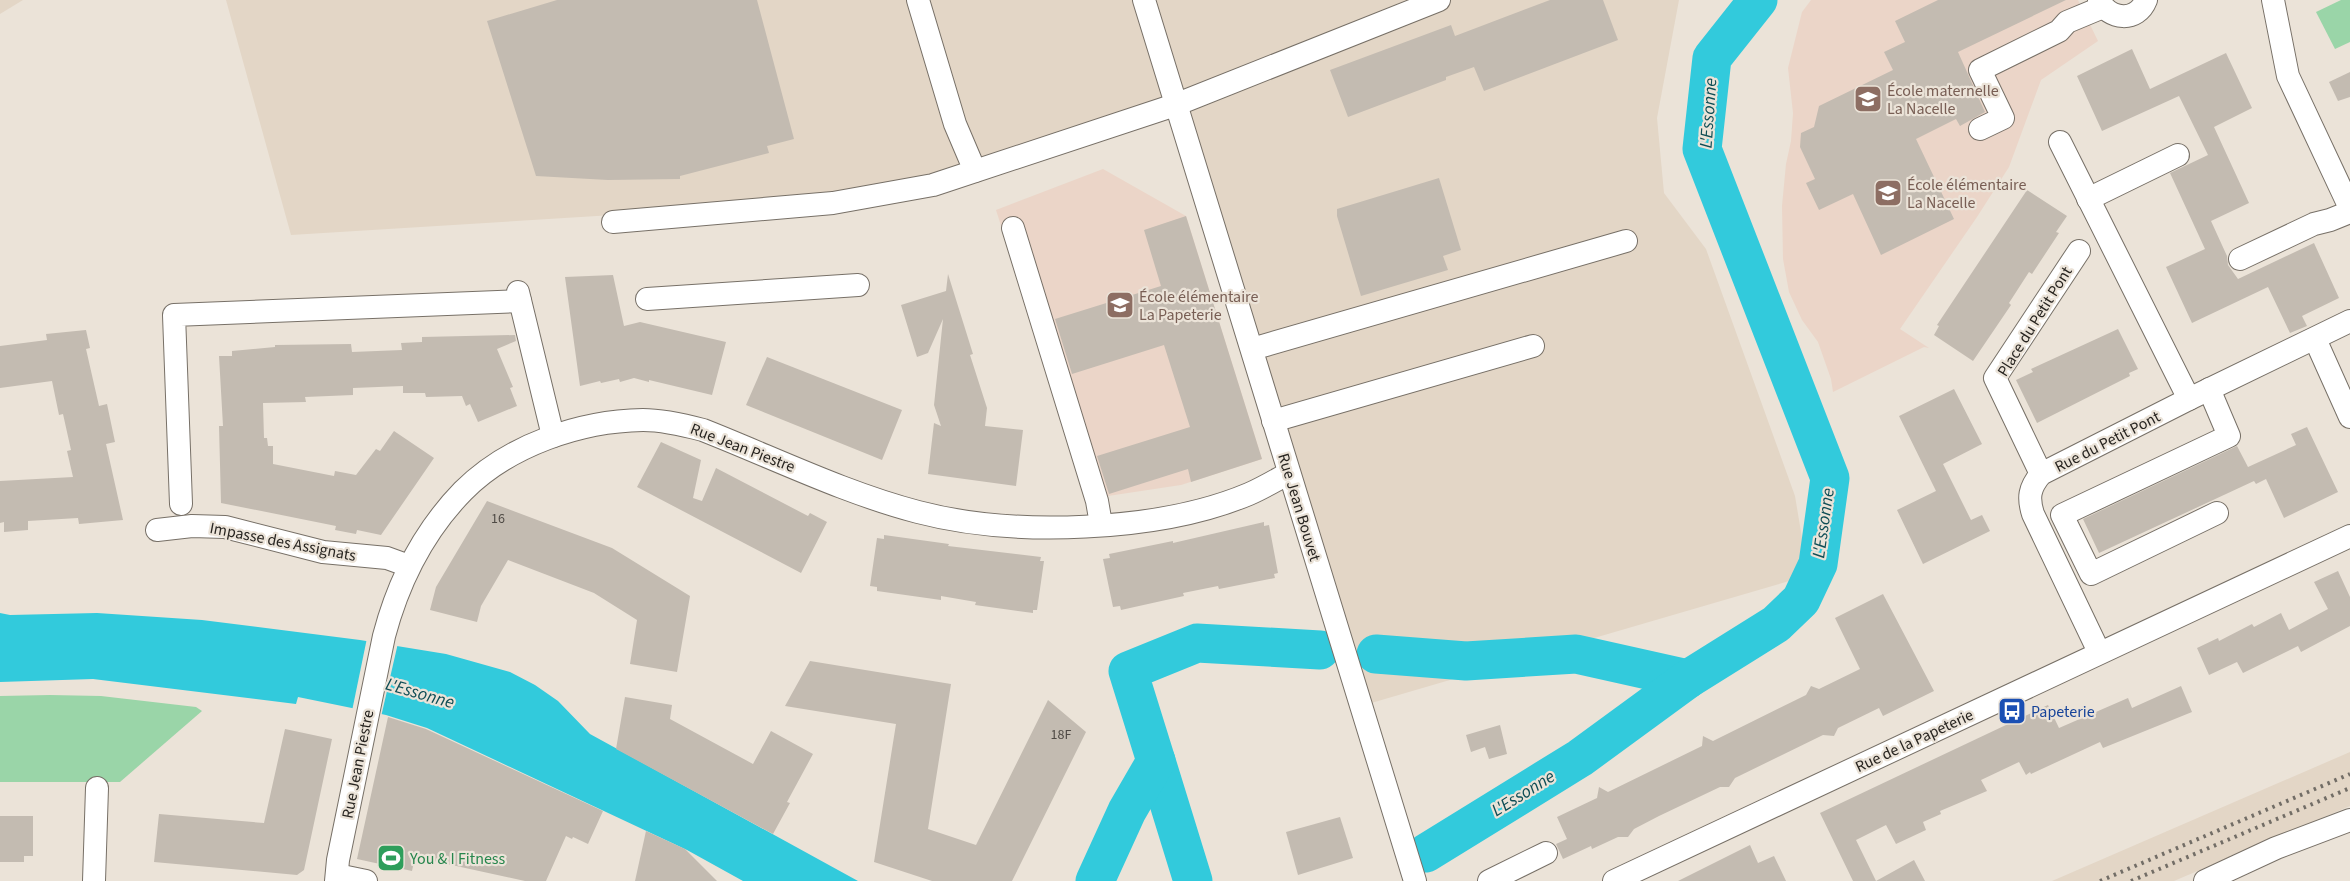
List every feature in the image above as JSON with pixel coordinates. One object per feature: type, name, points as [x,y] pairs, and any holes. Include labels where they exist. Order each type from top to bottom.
[{"type":"street","points":[[918,0],[955,124],[975,171]]},
{"type":"street","name":"Rue Jean Bouvet","points":[[1144,0],[1414,881]]},
{"type":"street","points":[[613,222],[834,203],[933,185],[1175,105],[1439,0]]},
{"type":"street","points":[[1980,129],[2003,118],[1980,70],[2060,31],[2067,22],[2101,3],[2116,16],[2124,17],[2139,11],[2146,0]]},
{"type":"street","points":[[2240,259],[2314,224],[2330,220],[2350,210],[2288,76],[2273,0]]},
{"type":"street","points":[[2060,142],[2188,399]]},
{"type":"street","points":[[2088,199],[2178,155]]},
{"type":"street","points":[[1014,228],[1097,501],[1100,524]]},
{"type":"street","points":[[1252,349],[1626,241]]},
{"type":"street","name":"Place du Petit Pont","points":[[2041,474],[1995,378],[2078,251]]},
{"type":"street","points":[[647,299],[858,285]]},
{"type":"street","points":[[181,504],[174,315],[519,297],[553,436]]},
{"type":"street","name":"Rue du Petit Pont","points":[[2099,652],[2029,503],[2030,490],[2041,474],[2188,399],[2350,321]]},
{"type":"street","points":[[2315,339],[2350,417]]},
{"type":"street","points":[[1273,422],[1533,346]]},
{"type":"street","points":[[2209,389],[2229,436],[2062,515],[2091,574],[2218,513]]},
{"type":"street","name":"Rue Jean Piestre","points":[[336,878],[366,719],[384,636],[391,609],[409,566],[439,520],[463,491],[487,471],[522,449],[553,436],[615,423],[644,420],[679,424],[704,430],[862,494],[920,513],[982,524],[1032,528],[1100,524],[1179,515],[1249,494],[1290,473]]},
{"type":"street","name":"Impasse des Assignats","points":[[156,530],[192,526],[225,527],[323,552],[387,558],[409,566]]},
{"type":"street","name":"Rue de la Papeterie","points":[[1614,881],[2350,536]]},
{"type":"street","points":[[94,881],[97,788]]},
{"type":"street","points":[[2205,881],[2276,848],[2350,820]]},
{"type":"street","points":[[1489,881],[1546,853]]},
{"type":"street","points":[[336,878],[366,881]]},
{"type":"shaded area","points":[[0,0],[23,0],[0,14]]},
{"type":"shaded area","points":[[226,0],[1679,0],[1657,118],[1664,193],[1706,249],[1795,496],[1805,556],[1796,579],[1361,706],[1175,105],[933,185],[613,215],[291,235]]},
{"type":"shaded area","name":"École élémentaire La Nacelle","points":[[1811,0],[2078,0],[2098,41],[2041,80],[2009,167],[1900,329],[1929,348],[1924,347],[1833,392],[1831,379],[1818,342],[1802,320],[1789,292],[1783,259],[1782,206],[1793,113],[1788,68],[1802,12]]},
{"type":"shaded area","name":"École élémentaire La Papeterie","points":[[1103,169],[1186,216],[1262,459],[1181,485],[1088,499],[996,210]]},
{"type":"shaded area","points":[[2350,752],[2350,806],[2174,881],[2052,881]]},
{"type":"green space","points":[[2341,0],[2350,0],[2350,42],[2335,49],[2316,12]]},
{"type":"green space","points":[[0,696],[101,696],[196,707],[202,711],[120,782],[0,782]]},
{"type":"water","points":[[0,613],[10,615],[97,613],[202,620],[360,640],[446,654],[510,672],[535,685],[558,701],[590,734],[858,881],[743,881],[687,850],[427,728],[386,715],[298,697],[296,704],[93,679],[0,682]]},
{"type":"pier","points":[[367,638],[398,643],[381,717],[352,711]]},
{"type":"building","points":[[557,0],[757,0],[794,139],[767,146],[769,153],[680,176],[680,179],[608,180],[536,176],[487,21]]},
{"type":"building","points":[[1550,0],[1603,0],[1618,40],[1484,91],[1474,67],[1446,77],[1446,80],[1348,117],[1330,70],[1451,25],[1455,36]]},
{"type":"building","points":[[1938,0],[2066,0],[1958,52],[1985,112],[1960,126],[1956,119],[1916,139],[1954,219],[1881,255],[1853,194],[1819,210],[1806,183],[1815,179],[1800,147],[1801,133],[1814,127],[1819,106],[1893,70],[1884,52],[1905,42],[1895,21]]},
{"type":"building","points":[[2132,49],[2150,89],[2226,53],[2252,108],[2214,127],[2249,203],[2211,221],[2227,256],[2228,265],[2238,279],[2314,243],[2339,298],[2302,316],[2307,326],[2290,333],[2268,287],[2192,323],[2166,267],[2205,249],[2170,173],[2208,155],[2179,96],[2102,131],[2077,76]]},
{"type":"building","points":[[2350,72],[2350,97],[2338,101],[2329,82]]},
{"type":"building","points":[[1439,178],[1461,250],[1443,256],[1448,270],[1361,296],[1337,216],[1337,209]]},
{"type":"building","points":[[2027,190],[2067,216],[2056,232],[2059,233],[2032,274],[2029,272],[2009,303],[2011,305],[1973,361],[1934,335],[1939,326],[1937,325]]},
{"type":"building","points":[[1186,216],[1262,459],[1191,482],[1188,469],[1109,494],[1097,456],[1190,427],[1164,345],[1072,374],[1055,319],[1161,286],[1144,230]]},
{"type":"building","points":[[948,274],[973,354],[970,355],[987,408],[985,426],[1023,430],[1016,486],[928,474],[934,423],[941,426],[934,405],[943,319],[928,353],[917,357],[901,305],[946,291]]},
{"type":"building","points":[[613,275],[624,326],[640,322],[726,342],[712,395],[634,378],[620,382],[619,379],[601,383],[600,381],[580,386],[565,277]]},
{"type":"building","points":[[2118,329],[2138,369],[2129,373],[2130,376],[2037,423],[2016,380],[2033,372],[2031,369]]},
{"type":"building","points":[[86,330],[90,348],[86,349],[99,406],[107,404],[115,442],[106,444],[123,520],[79,524],[78,518],[28,521],[28,530],[4,532],[4,522],[0,523],[0,481],[73,477],[67,451],[71,450],[63,414],[59,415],[52,381],[0,388],[0,346],[47,340],[46,334]]},
{"type":"building","points":[[515,335],[516,341],[497,349],[513,387],[510,388],[517,406],[478,422],[470,404],[466,406],[462,396],[426,397],[425,393],[403,393],[403,386],[353,388],[353,395],[305,397],[306,402],[263,403],[264,438],[267,438],[268,446],[273,446],[273,464],[334,476],[335,471],[356,475],[376,449],[380,451],[394,431],[434,458],[381,535],[357,530],[356,534],[335,530],[336,526],[221,503],[219,426],[223,426],[219,356],[232,356],[232,351],[275,347],[275,345],[351,344],[352,352],[402,350],[401,343],[422,342],[422,337]]},
{"type":"building","points":[[767,357],[902,410],[882,460],[746,405]]},
{"type":"building","points":[[1954,389],[1982,444],[1943,464],[1971,520],[1982,515],[1990,531],[1923,564],[1897,510],[1936,491],[1899,416]]},
{"type":"building","points":[[2307,427],[2338,492],[2284,518],[2266,479],[2256,484],[2254,481],[2099,553],[2083,519],[2237,446],[2248,467],[2296,445],[2291,434]]},
{"type":"building","points":[[661,442],[701,460],[693,498],[702,501],[716,468],[808,516],[810,513],[827,522],[801,573],[637,487]]},
{"type":"building","points":[[487,501],[612,548],[690,596],[677,672],[630,664],[637,620],[594,593],[508,560],[481,606],[477,622],[430,610],[436,587]]},
{"type":"building","points":[[1264,522],[1264,526],[1269,525],[1278,573],[1274,574],[1275,578],[1219,589],[1218,586],[1183,593],[1184,596],[1121,610],[1120,606],[1113,607],[1103,559],[1110,558],[1109,554],[1173,541],[1173,543]]},
{"type":"building","points":[[884,535],[949,544],[948,546],[1041,557],[1040,561],[1044,561],[1037,610],[1033,610],[1033,613],[975,605],[976,602],[941,596],[941,600],[877,591],[877,587],[870,586],[877,538],[884,539]]},
{"type":"building","points":[[2338,571],[2350,597],[2350,626],[2301,652],[2298,646],[2243,673],[2237,662],[2209,675],[2197,648],[2218,638],[2219,641],[2252,624],[2254,627],[2281,613],[2289,630],[2328,609],[2314,582]]},
{"type":"building","points":[[1883,594],[1934,691],[1883,716],[1879,708],[1838,728],[1834,736],[1823,735],[1735,778],[1729,787],[1720,787],[1659,816],[1634,829],[1628,837],[1618,837],[1592,849],[1591,846],[1563,859],[1556,844],[1567,839],[1557,817],[1597,798],[1599,787],[1608,792],[1702,746],[1703,736],[1713,741],[1806,695],[1811,686],[1819,689],[1860,669],[1835,618]]},
{"type":"building","points":[[810,661],[951,684],[928,829],[976,845],[1048,700],[1086,732],[1012,881],[932,881],[874,862],[896,724],[785,706]]},
{"type":"building","points":[[2181,686],[2192,712],[2103,748],[2100,742],[2031,774],[2030,772],[2026,775],[2019,762],[1981,780],[1987,791],[1940,811],[1941,814],[1923,822],[1926,830],[1896,844],[1886,825],[1856,840],[1876,881],[1853,881],[1820,813],[2048,705],[2059,728],[2128,698],[2132,708]]},
{"type":"building","points":[[625,697],[672,705],[670,719],[753,764],[771,731],[813,754],[787,802],[790,803],[773,834],[616,749]]},
{"type":"building","points":[[388,717],[426,729],[603,811],[588,844],[566,836],[546,881],[525,881],[415,857],[412,871],[357,859]]},
{"type":"building","points":[[1500,725],[1507,754],[1489,759],[1485,747],[1471,752],[1466,735]]},
{"type":"building","points":[[285,729],[332,739],[304,870],[297,875],[154,862],[159,814],[264,823]]},
{"type":"building","points":[[0,816],[33,816],[33,856],[24,856],[24,862],[0,862]]},
{"type":"building","points":[[1340,817],[1353,858],[1298,875],[1286,832]]},
{"type":"building","points":[[646,831],[685,849],[717,881],[635,881]]},
{"type":"building","points":[[1750,845],[1758,863],[1774,856],[1786,881],[1678,881]]},
{"type":"building","points":[[1914,860],[1925,881],[1876,881]]},
{"type":"waterway","name":"L'Essonne","points":[[1426,853],[1580,758],[1688,679],[1776,624],[1801,600],[1818,564],[1830,478],[1702,149],[1712,58],[1758,0]]},
{"type":"waterway","points":[[1095,881],[1127,811],[1156,761],[1128,671],[1197,643],[1320,650]]},
{"type":"waterway","points":[[1376,654],[1466,661],[1576,654],[1688,679]]},
{"type":"waterway","points":[[1156,761],[1193,881]]},
{"type":"railway","points":[[2100,881],[2350,774]]},
{"type":"railway","points":[[2131,881],[2350,788]]},
{"type":"place","name":"École maternelle La Nacelle","points":[[1868,99]]},
{"type":"place","name":"École élémentaire La Nacelle","points":[[1888,193]]},
{"type":"place","name":"École élémentaire La Papeterie","points":[[1120,305]]},
{"type":"place","name":"Papeterie","points":[[2012,711]]},
{"type":"place","name":"You & I Fitness","points":[[391,858]]}]
